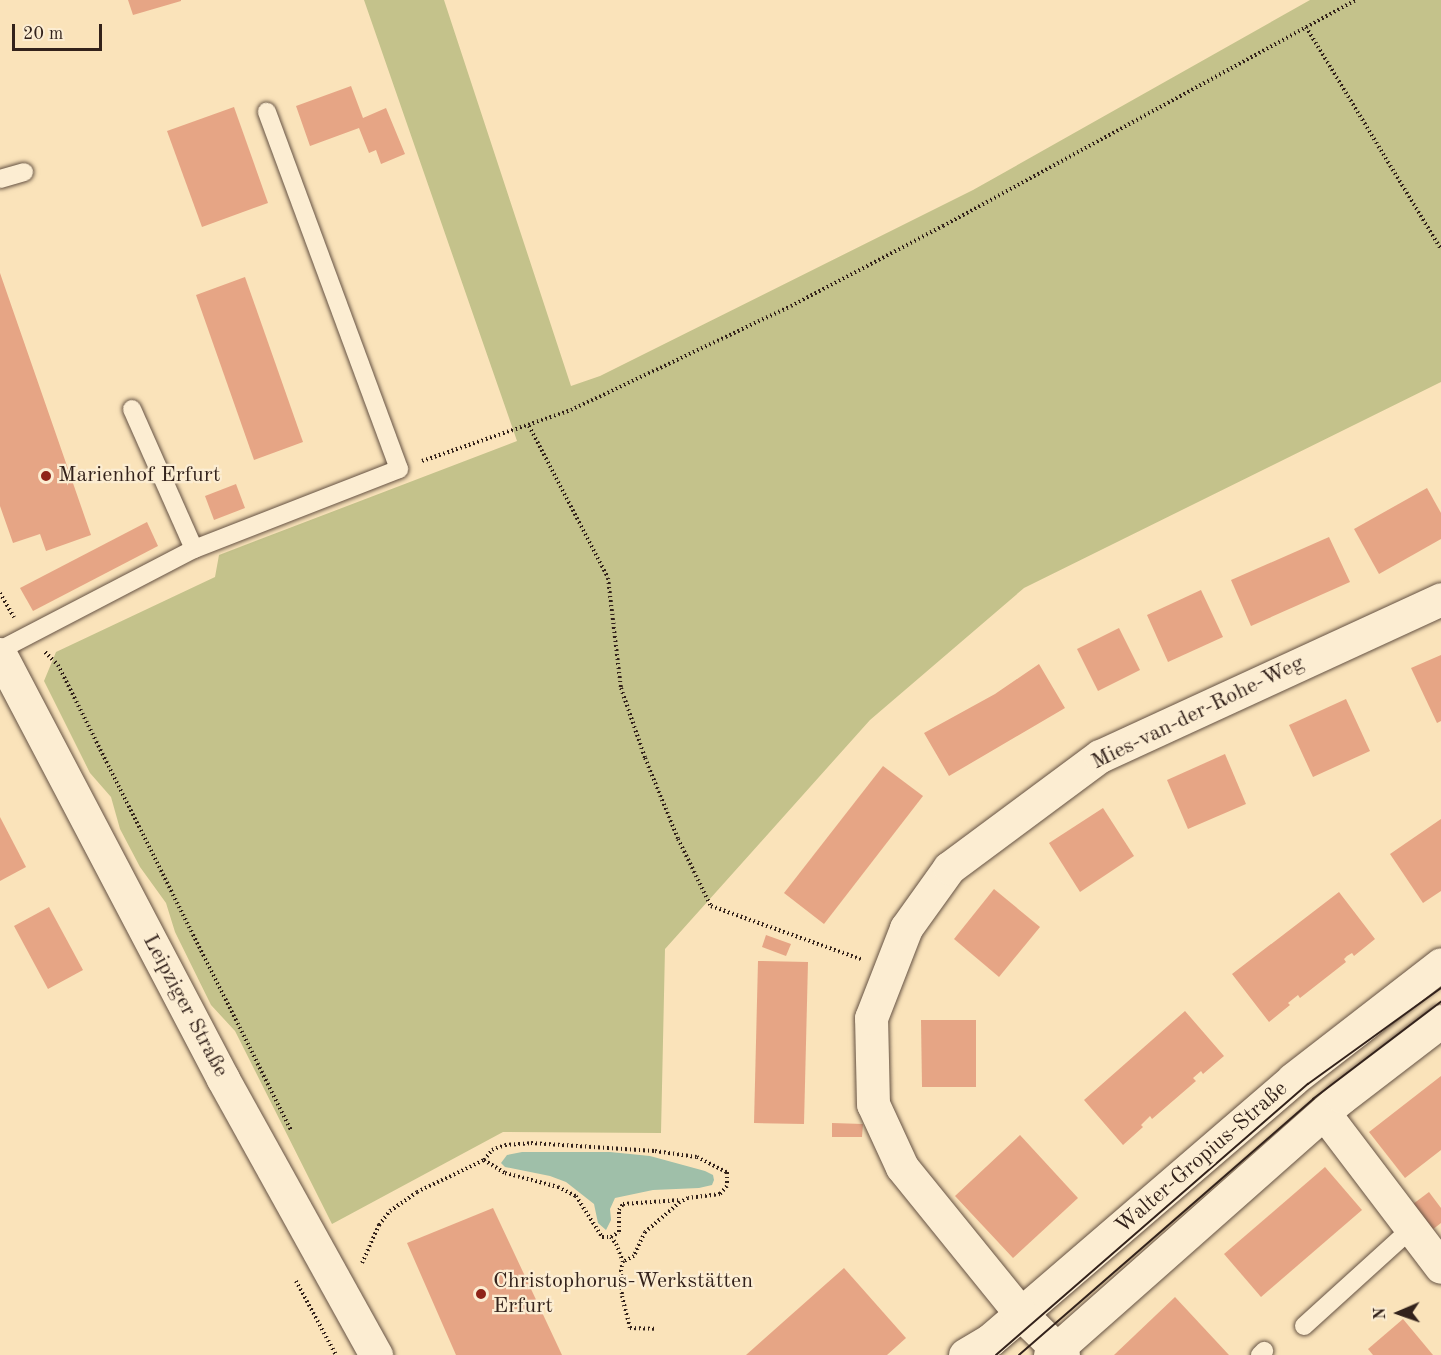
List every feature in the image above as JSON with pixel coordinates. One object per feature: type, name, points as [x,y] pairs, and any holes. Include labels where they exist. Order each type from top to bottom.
[{"type":"street","name":"Mies-van-der-Rohe-Weg","points":[[1056,1353],[1021,1314],[902,1167],[873,1104],[871,1018],[906,928],[949,868],[1100,756],[1441,599]]},
{"type":"street","name":"Leipziger Straße","points":[[0,652],[229,1090],[376,1355]]},
{"type":"street","name":"Walter-Gropius-Straße","points":[[965,1355],[990,1340],[1021,1314],[1293,1079],[1441,964]]},
{"type":"street","name":"Walter-Gropius-Straße","points":[[1056,1353],[1324,1113],[1441,1021]]},
{"type":"street","points":[[1324,1113],[1441,1267]]},
{"type":"lane","points":[[0,652],[28,635],[194,549],[399,469],[267,112]]},
{"type":"lane","points":[[0,179],[24,172]]},
{"type":"lane","points":[[132,409],[194,549]]},
{"type":"lane","points":[[1304,1326],[1411,1229]]},
{"type":"path","points":[[399,469],[571,410],[791,306],[943,226],[1356,0]]},
{"type":"path","points":[[1306,27],[1441,249]]},
{"type":"path","points":[[529,426],[609,578],[621,688],[645,759],[678,839],[711,906],[890,970]]},
{"type":"path","points":[[0,594],[28,635],[58,665],[291,1132]]},
{"type":"path","points":[[354,1270],[362,1264],[379,1225],[390,1211],[417,1192],[484,1160],[492,1150],[505,1145],[531,1143],[655,1151],[697,1157],[727,1172],[728,1186],[720,1194],[684,1200],[623,1204],[619,1210],[619,1232],[611,1237],[602,1237],[576,1196],[558,1187],[505,1173],[484,1160]]},
{"type":"path","points":[[623,1261],[634,1256],[645,1232],[655,1222],[663,1219],[669,1211],[684,1200]]},
{"type":"path","points":[[611,1237],[623,1261],[622,1296],[630,1328],[654,1329]]},
{"type":"shaded area","points":[[364,0],[444,0],[571,386],[600,376],[973,190],[1310,0],[1441,0],[1441,382],[1024,588],[870,720],[665,949],[661,1133],[503,1132],[332,1224],[235,1031],[211,1005],[175,932],[166,903],[140,867],[120,829],[111,797],[90,773],[44,681],[56,652],[215,577],[219,555],[517,441]]},
{"type":"shaded area","points":[[522,1152],[610,1152],[650,1156],[705,1171],[713,1175],[714,1180],[712,1185],[699,1188],[653,1190],[615,1198],[610,1209],[611,1220],[606,1230],[598,1223],[594,1204],[566,1182],[550,1176],[505,1167],[501,1163],[507,1155]]},
{"type":"building","points":[[128,0],[181,0],[181,1],[133,15]]},
{"type":"building","points":[[351,86],[363,118],[386,108],[405,154],[381,164],[376,150],[369,153],[359,128],[310,146],[296,106]]},
{"type":"building","points":[[234,107],[268,203],[202,227],[167,131]]},
{"type":"building","points":[[0,273],[91,535],[46,551],[40,534],[13,543],[0,506]]},
{"type":"building","points":[[245,277],[303,442],[254,460],[196,295]]},
{"type":"building","points":[[236,484],[245,508],[214,520],[205,496]]},
{"type":"building","points":[[1427,488],[1441,513],[1441,539],[1379,574],[1354,529]]},
{"type":"building","points":[[147,522],[158,546],[33,611],[20,588]]},
{"type":"building","points":[[1329,537],[1350,582],[1251,626],[1231,580]]},
{"type":"building","points":[[1201,590],[1223,637],[1168,662],[1147,615]]},
{"type":"building","points":[[1119,628],[1140,670],[1098,691],[1077,649]]},
{"type":"building","points":[[1441,655],[1441,721],[1437,723],[1411,668]]},
{"type":"building","points":[[1039,664],[1065,708],[949,776],[924,733],[995,694]]},
{"type":"building","points":[[1346,699],[1370,751],[1313,777],[1289,725]]},
{"type":"building","points":[[1225,754],[1246,804],[1188,829],[1167,780]]},
{"type":"building","points":[[883,766],[923,796],[824,924],[784,893]]},
{"type":"building","points":[[1103,808],[1134,856],[1080,892],[1049,843]]},
{"type":"building","points":[[0,817],[26,867],[0,881]]},
{"type":"building","points":[[1441,819],[1441,891],[1423,903],[1390,854]]},
{"type":"building","points":[[994,889],[1040,927],[999,977],[954,939]]},
{"type":"building","points":[[1339,892],[1375,939],[1354,956],[1352,953],[1347,956],[1344,959],[1346,962],[1300,998],[1298,995],[1288,1003],[1290,1005],[1269,1022],[1232,974]]},
{"type":"building","points":[[49,907],[83,970],[48,989],[14,926]]},
{"type":"building","points":[[766,935],[791,944],[786,956],[762,947]]},
{"type":"building","points":[[758,961],[808,962],[804,1124],[754,1123]]},
{"type":"building","points":[[1185,1011],[1224,1056],[1203,1074],[1201,1071],[1193,1078],[1196,1081],[1152,1119],[1150,1116],[1141,1125],[1143,1127],[1123,1145],[1084,1100]]},
{"type":"building","points":[[921,1020],[976,1020],[976,1087],[922,1087]]},
{"type":"building","points":[[1441,1076],[1441,1150],[1405,1178],[1369,1132]]},
{"type":"building","points":[[832,1123],[863,1124],[862,1137],[832,1137]]},
{"type":"building","points":[[1020,1135],[1078,1198],[1013,1258],[955,1196]]},
{"type":"building","points":[[1325,1167],[1362,1210],[1261,1297],[1224,1254]]},
{"type":"building","points":[[1429,1192],[1441,1208],[1441,1223],[1432,1230],[1413,1204]]},
{"type":"building","name":"Christophorus-Werkstätten Erfurt","points":[[493,1208],[562,1355],[456,1355],[407,1243]]},
{"type":"building","name":"Christophorus-Werkstätten Erfurt","points":[[844,1268],[906,1338],[887,1355],[746,1355]]},
{"type":"building","points":[[1175,1297],[1229,1355],[1114,1355]]},
{"type":"building","points":[[1403,1319],[1433,1355],[1373,1355],[1368,1349]]},
{"type":"tram line","points":[[996,1355],[1308,1084],[1441,988]]},
{"type":"tram line","points":[[1019,1355],[1313,1099],[1441,1002]]},
{"type":"place","name":"Marienhof Erfurt","points":[[46,476]]},
{"type":"place","name":"Christophorus-Werkstätten Erfurt","points":[[481,1294]]}]
